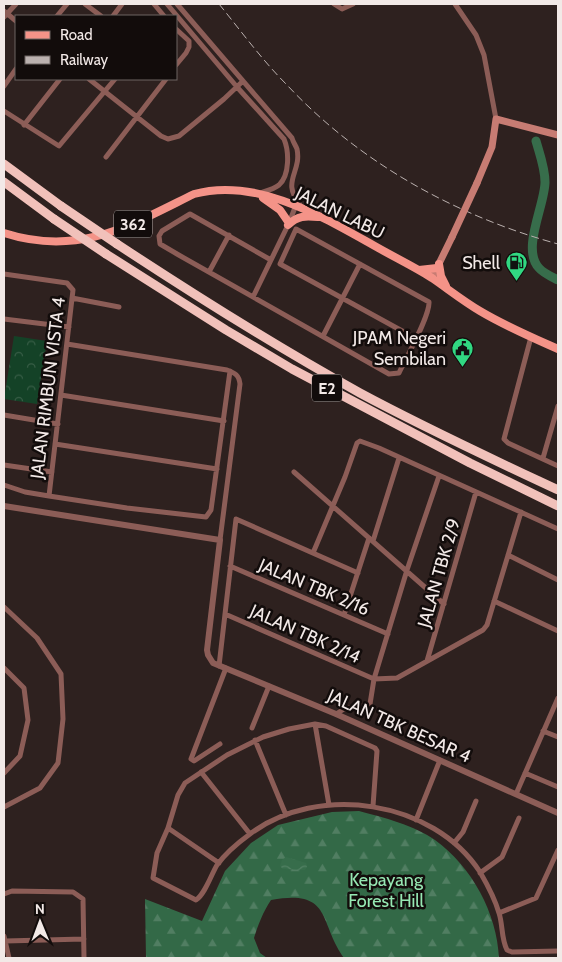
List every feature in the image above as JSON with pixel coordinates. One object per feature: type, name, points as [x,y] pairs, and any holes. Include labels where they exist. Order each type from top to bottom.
[{"type":"highway","name":"E2","points":[[4,164],[61,206],[188,290],[360,392],[492,460],[558,490]]},
{"type":"highway","name":"E2","points":[[4,182],[106,254],[226,330],[300,373],[470,464],[558,506]]},
{"type":"main road","points":[[432,278],[477,183],[492,146],[496,119],[558,135]]},
{"type":"main road","name":"JALAN LABU","points":[[4,233],[39,241],[63,242],[110,234],[194,194],[205,191],[230,190],[257,194],[299,207],[324,218],[419,270],[479,310],[507,326],[558,349]]},
{"type":"main road","points":[[257,194],[280,210],[289,224],[295,218],[300,217],[324,218]]},
{"type":"main road","points":[[419,270],[438,266]]},
{"type":"main road","points":[[438,266],[447,288]]},
{"type":"street","points":[[5,14],[16,4]]},
{"type":"street","points":[[58,15],[67,4]]},
{"type":"street","points":[[86,4],[100,15]]},
{"type":"street","points":[[114,15],[122,4]]},
{"type":"street","points":[[154,4],[161,15]]},
{"type":"street","points":[[167,4],[176,15]]},
{"type":"street","points":[[177,4],[292,138],[297,149],[297,160],[291,184],[299,207],[253,297]]},
{"type":"street","points":[[334,4],[342,9],[353,4]]},
{"type":"street","points":[[455,4],[476,35],[484,55],[496,119]]},
{"type":"street","points":[[178,17],[284,139],[287,147],[287,164],[283,180],[273,188],[257,194]]},
{"type":"street","points":[[178,31],[189,42],[189,47],[178,62]]},
{"type":"street","points":[[4,86],[15,70]]},
{"type":"street","points":[[24,125],[59,80]]},
{"type":"street","points":[[90,80],[161,136],[168,139],[179,136],[243,81]]},
{"type":"street","points":[[4,111],[59,146],[114,80]]},
{"type":"street","points":[[106,157],[165,80]]},
{"type":"street","points":[[271,260],[190,214],[162,231],[160,236],[160,244],[389,374],[399,373],[429,308],[429,302],[296,229],[280,264],[415,338]]},
{"type":"street","points":[[209,272],[228,235]]},
{"type":"street","points":[[323,336],[360,264]]},
{"type":"street","name":"JALAN RIMBUN VISTA 4","points":[[4,274],[70,284],[73,290],[49,496]]},
{"type":"street","points":[[72,298],[118,307]]},
{"type":"street","points":[[4,319],[69,327]]},
{"type":"street","points":[[531,337],[504,439],[508,443],[558,466]]},
{"type":"street","points":[[67,344],[230,371],[239,378],[240,384],[208,650],[208,655],[213,663],[219,666],[236,520],[358,573]]},
{"type":"street","points":[[4,484],[25,492],[49,496],[127,508],[206,517],[211,510],[230,371]]},
{"type":"street","points":[[61,395],[224,420]]},
{"type":"street","points":[[543,458],[558,406]]},
{"type":"street","points":[[4,415],[58,424]]},
{"type":"street","points":[[313,553],[357,443],[364,442],[558,529]]},
{"type":"street","points":[[55,444],[217,469]]},
{"type":"street","points":[[344,615],[399,458]]},
{"type":"street","points":[[4,465],[52,472]]},
{"type":"street","points":[[294,472],[444,604]]},
{"type":"street","points":[[336,714],[344,710],[370,704],[374,679],[407,570],[439,476]]},
{"type":"street","name":"JALAN TBK 2/9","points":[[427,661],[476,492]]},
{"type":"street","points":[[4,506],[220,540]]},
{"type":"street","points":[[374,679],[397,678],[483,630],[487,625],[521,512]]},
{"type":"street","points":[[508,555],[558,580]]},
{"type":"street","name":"JALAN TBK 2/16","points":[[230,566],[388,634]]},
{"type":"street","points":[[494,601],[558,631]]},
{"type":"street","points":[[4,607],[36,638],[60,674],[63,719],[58,763],[40,788],[4,807]]},
{"type":"street","name":"JALAN TBK 2/14","points":[[225,614],[374,679]]},
{"type":"street","name":"JALAN TBK BESAR 4","points":[[219,666],[336,714],[558,813]]},
{"type":"street","points":[[4,668],[24,688],[28,720],[20,756],[4,773]]},
{"type":"street","points":[[220,744],[194,761],[190,759],[226,668]]},
{"type":"street","points":[[252,728],[269,686]]},
{"type":"street","points":[[516,794],[558,698]]},
{"type":"street","points":[[315,724],[329,805]]},
{"type":"street","points":[[373,806],[378,751],[375,748],[326,726],[315,724],[288,729],[255,740],[227,755],[184,783],[154,860],[153,878],[196,900],[201,896],[219,863],[250,834],[269,822],[307,809],[329,805],[373,806],[394,811],[416,820],[454,843],[468,856],[480,872],[500,913],[507,950],[512,952],[558,952]]},
{"type":"street","points":[[544,731],[558,737]]},
{"type":"street","points":[[255,740],[286,815]]},
{"type":"street","points":[[416,820],[440,760]]},
{"type":"street","points":[[201,772],[250,834]]},
{"type":"street","points":[[525,773],[558,787]]},
{"type":"street","points":[[454,843],[463,832],[476,801]]},
{"type":"street","points":[[480,872],[502,857],[519,818]]},
{"type":"street","points":[[168,828],[219,863]]},
{"type":"street","points":[[500,913],[536,898],[558,850]]},
{"type":"street","points":[[4,894],[12,891],[73,892],[78,894],[83,899],[84,958]]},
{"type":"street","points":[[9,958],[4,939],[84,939]]},
{"type":"green space","points":[[14,336],[47,341],[37,404],[4,399]]},
{"type":"green space","name":"Kepayang Forest Hill","points":[[359,811],[418,830],[435,840],[448,851],[471,877],[488,908],[497,941],[499,958],[344,958],[321,911],[305,899],[291,898],[271,900],[259,923],[254,938],[260,953],[267,958],[146,958],[145,899],[202,921],[225,871],[251,843],[278,825],[332,812]]},
{"type":"water","points":[[286,857],[306,863],[307,867],[305,870],[283,869],[280,866],[282,860]]},
{"type":"waterway","points":[[536,141],[545,182],[535,226],[532,250],[534,260],[539,268],[558,280]]},
{"type":"railway","points":[[219,4],[260,56],[315,113],[378,162],[447,202],[483,218],[558,244]]},
{"type":"place","name":"Shell","points":[[516,282]]},
{"type":"place","name":"JPAM Negeri Sembilan","points":[[462,367]]}]
